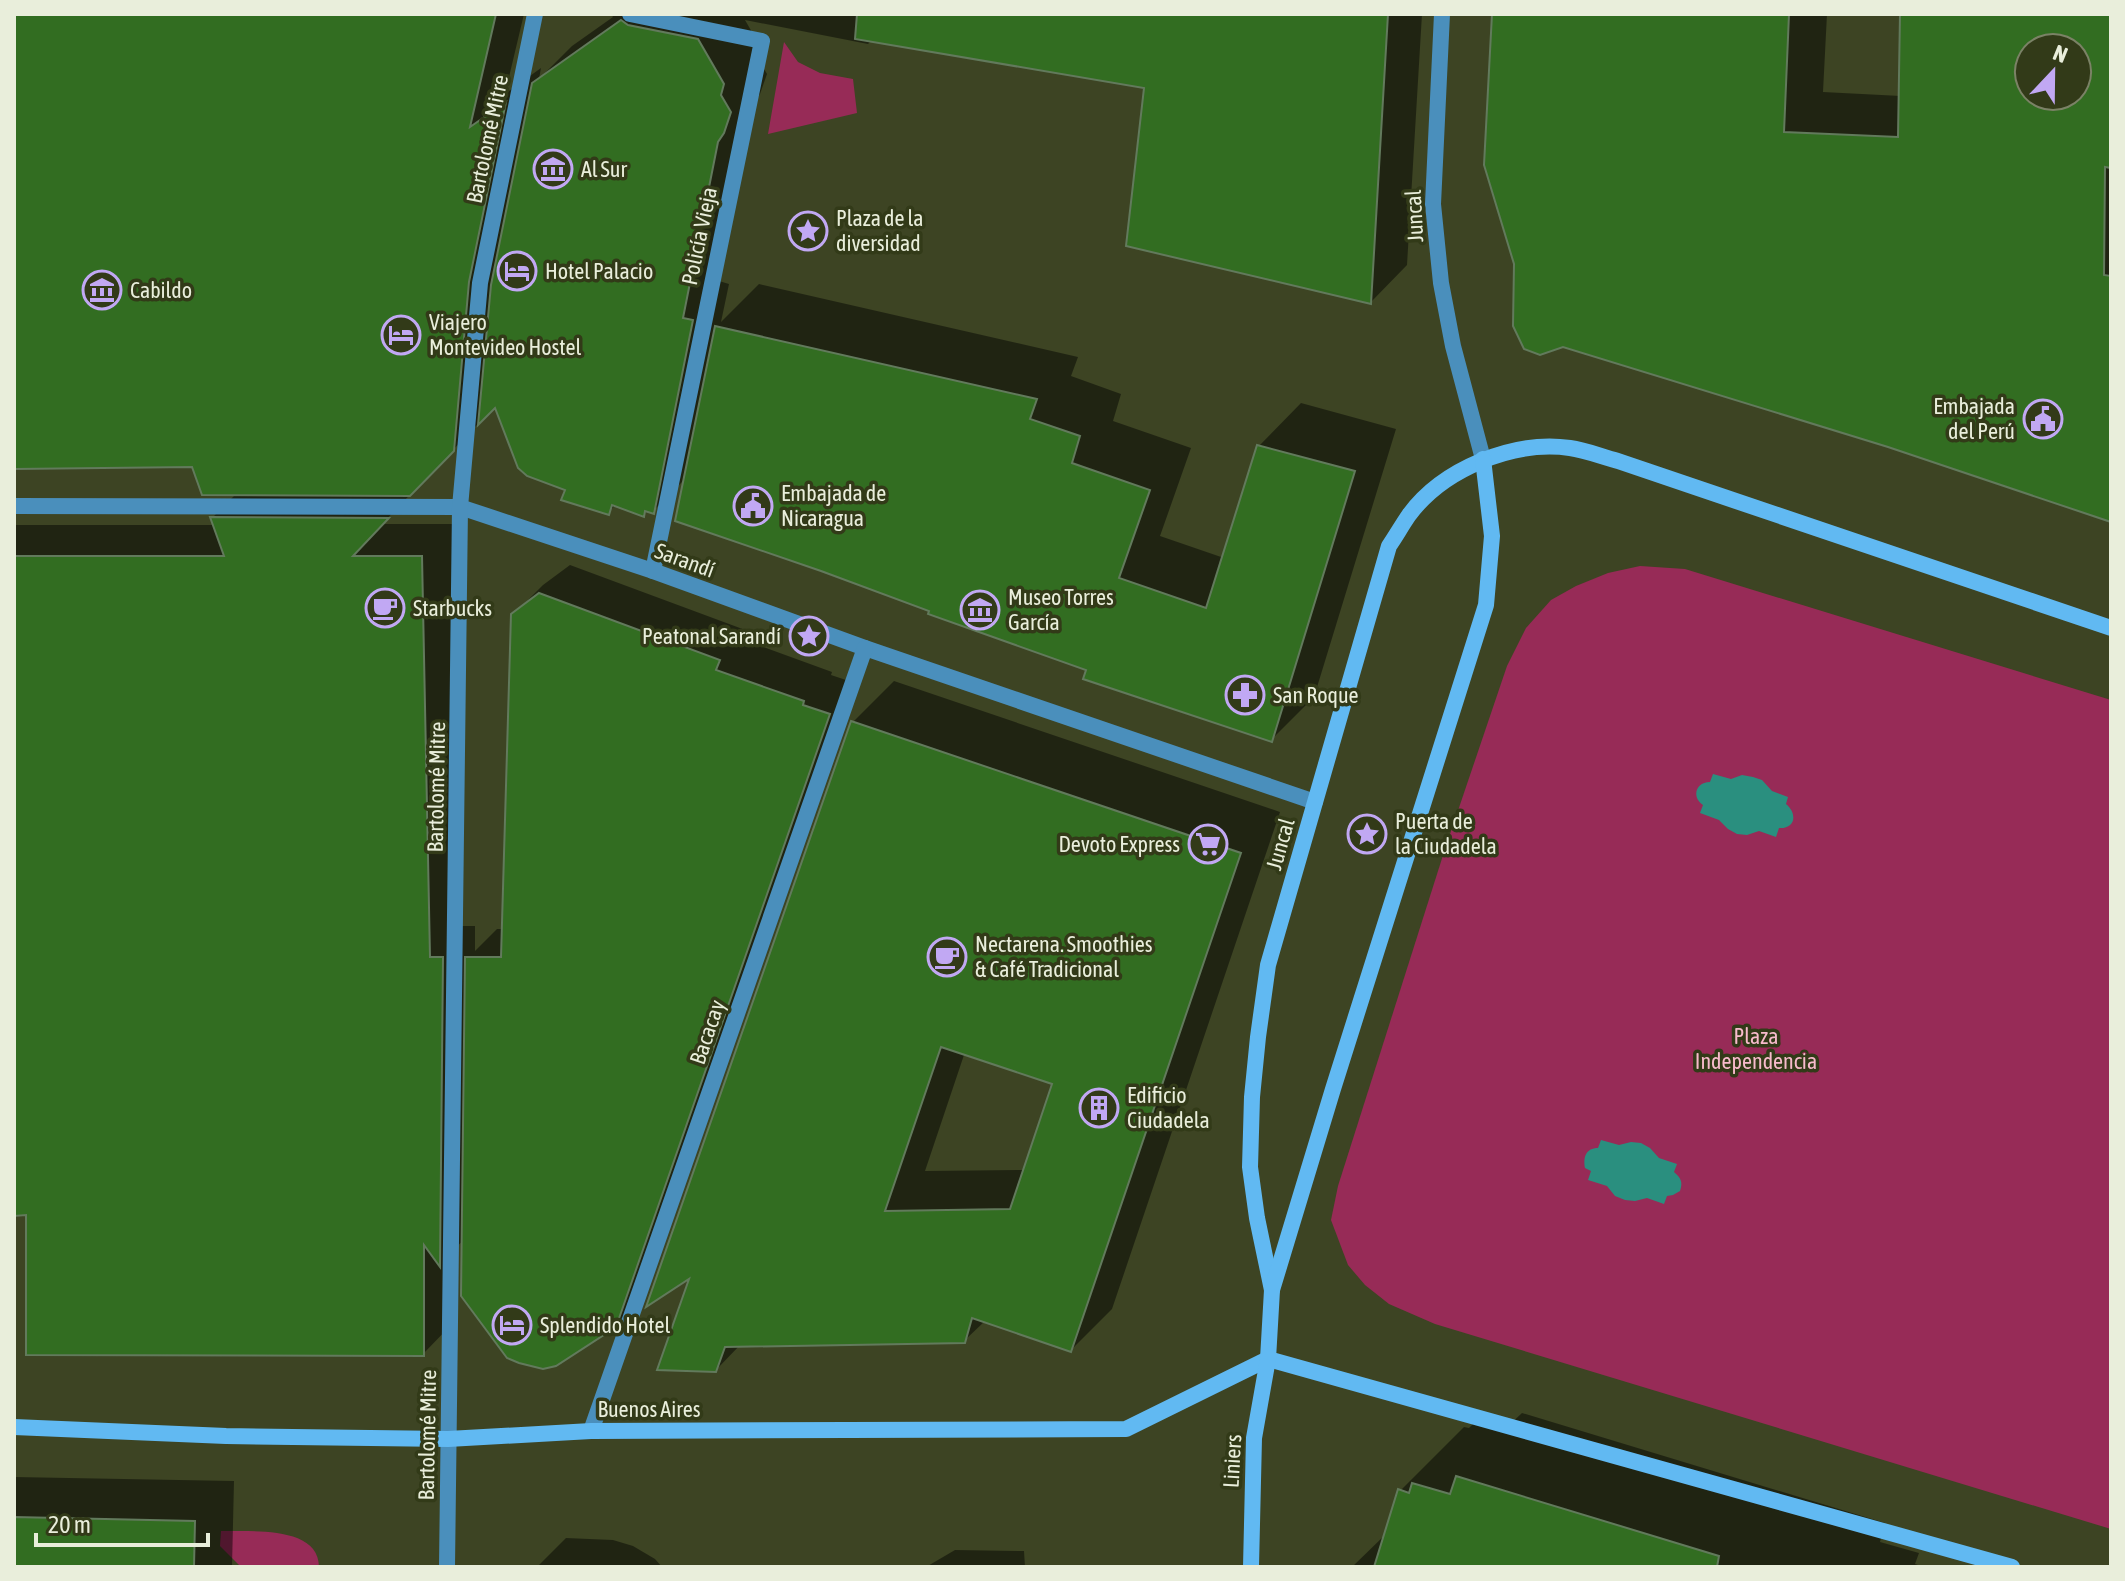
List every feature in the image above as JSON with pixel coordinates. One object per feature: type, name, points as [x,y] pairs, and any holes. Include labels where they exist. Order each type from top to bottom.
[{"type":"street","name":"Bartolomé Mitre","points":[[447,1567],[460,507],[480,283],[535,14]]},
{"type":"street","name":"Policía Vieja","points":[[630,14],[762,41],[653,571]]},
{"type":"street","name":"Juncal","points":[[1268,1359],[1272,1290],[1486,605],[1492,536],[1483,459],[1453,346],[1441,283],[1433,204],[1442,14]]},
{"type":"street","points":[[1483,459],[1523,448],[1569,448],[1618,461],[2111,628]]},
{"type":"street","name":"Juncal","points":[[1272,1290],[1250,1167],[1253,1082],[1268,965],[1389,546],[1410,513],[1442,483],[1483,459]]},
{"type":"street","name":"Sarandí","points":[[14,506],[460,507],[653,571],[865,648],[1315,802]]},
{"type":"street","name":"Bacacay","points":[[591,1431],[865,648]]},
{"type":"street","points":[[1268,1359],[2010,1567]]},
{"type":"street","name":"Buenos Aires","points":[[14,1427],[226,1436],[448,1439],[591,1431],[1126,1429],[1268,1359]]},
{"type":"street","name":"Liniers","points":[[1251,1567],[1254,1438],[1268,1359]]},
{"type":"green space","points":[[784,42],[798,62],[820,73],[853,79],[857,113],[768,134]]},
{"type":"green space","name":"Plaza Independencia","points":[[1640,566],[1685,569],[2111,700],[2111,1529],[1435,1324],[1389,1304],[1365,1285],[1348,1265],[1331,1220],[1338,1186],[1445,849],[1507,666],[1526,628],[1551,600],[1608,573]]},
{"type":"green space","points":[[221,1531],[264,1532],[295,1537],[316,1553],[319,1567],[241,1567],[220,1546]]},
{"type":"water","points":[[1713,774],[1731,779],[1742,775],[1762,780],[1772,791],[1788,797],[1786,804],[1793,820],[1789,826],[1779,828],[1776,837],[1759,831],[1747,835],[1737,834],[1719,820],[1700,813],[1703,805],[1697,798],[1698,787],[1710,782]]},
{"type":"water","points":[[1601,1140],[1619,1145],[1641,1143],[1659,1158],[1677,1164],[1674,1172],[1681,1180],[1680,1191],[1667,1196],[1664,1204],[1647,1198],[1625,1200],[1615,1196],[1607,1186],[1588,1180],[1591,1171],[1585,1168],[1585,1157],[1588,1151],[1598,1148]]},
{"type":"building","points":[[14,14],[496,14],[470,127],[506,102],[469,282],[454,451],[410,496],[202,495],[192,467],[14,469]]},
{"type":"building","points":[[857,14],[1388,14],[1371,304],[1126,246],[1144,88],[855,39]]},
{"type":"building","points":[[1492,14],[1789,14],[1784,132],[1898,137],[1900,14],[2111,14],[2111,168],[2105,167],[2104,275],[2111,276],[2111,522],[1888,447],[1563,347],[1540,355],[1524,349],[1513,326],[1514,264],[1484,165]]},
{"type":"building","points":[[621,20],[628,25],[698,39],[724,84],[721,95],[731,112],[718,142],[683,318],[693,320],[654,514],[645,511],[644,517],[612,505],[609,515],[561,500],[565,490],[527,476],[518,468],[495,408],[478,425],[491,285],[532,83]]},
{"type":"building","points":[[715,326],[1037,399],[1030,419],[1080,436],[1072,463],[1150,490],[1119,578],[1206,608],[1257,445],[1355,471],[1272,742],[1083,679],[1086,670],[928,614],[929,611],[821,571],[675,521]]},
{"type":"building","points":[[210,517],[389,518],[353,556],[422,556],[430,957],[443,957],[440,1267],[424,1245],[424,1356],[26,1355],[26,1215],[14,1216],[14,556],[224,556]]},
{"type":"building","points":[[539,593],[720,660],[716,670],[804,701],[803,705],[830,714],[616,1327],[556,1366],[543,1369],[507,1358],[461,1296],[465,957],[501,957],[511,614]]},
{"type":"building","points":[[851,721],[1241,853],[1071,1352],[972,1318],[965,1343],[725,1347],[716,1372],[657,1370],[689,1279],[646,1307]],"holes":[[[941,1047],[1052,1084],[1010,1209],[885,1211]]]},
{"type":"building","points":[[1456,1476],[1719,1556],[1717,1567],[1374,1567],[1398,1489],[1409,1493],[1412,1483],[1450,1494]]},
{"type":"building","points":[[14,1517],[195,1521],[194,1567],[14,1567]]},
{"type":"place","name":"Al Sur","points":[[553,169]]},
{"type":"place","name":"Plaza de la diversidad","points":[[808,231]]},
{"type":"place","name":"Hotel Palacio","points":[[517,271]]},
{"type":"place","name":"Cabildo","points":[[102,290]]},
{"type":"place","name":"Viajero Montevideo Hostel","points":[[401,335]]},
{"type":"place","name":"Embajada del Perú","points":[[2043,419]]},
{"type":"place","name":"Embajada de Nicaragua","points":[[753,506]]},
{"type":"place","name":"Starbucks","points":[[385,608]]},
{"type":"place","name":"Museo Torres García","points":[[980,610]]},
{"type":"place","name":"Peatonal Sarandí","points":[[809,636]]},
{"type":"place","name":"San Roque","points":[[1245,695]]},
{"type":"place","name":"Puerta de la Ciudadela","points":[[1367,834]]},
{"type":"place","name":"Devoto Express","points":[[1208,844]]},
{"type":"place","name":"Nectarena. Smoothies & Café Tradicional","points":[[947,957]]},
{"type":"place","name":"Edificio Ciudadela","points":[[1099,1108]]},
{"type":"place","name":"Splendido Hotel","points":[[512,1325]]}]
